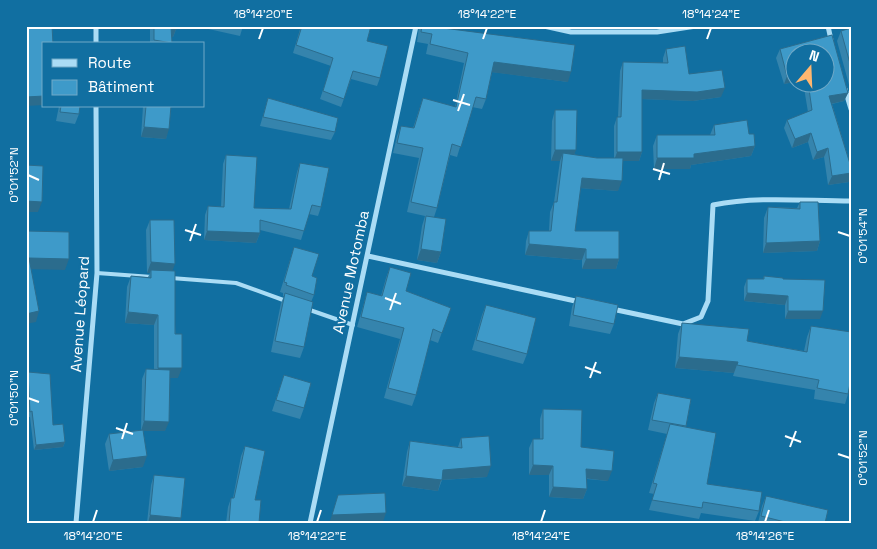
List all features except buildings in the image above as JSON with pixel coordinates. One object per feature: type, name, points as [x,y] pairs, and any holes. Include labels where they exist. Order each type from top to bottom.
[{"type":"street","points":[[96,26],[96,42]]},
{"type":"street","name":"Avenue Motomba","points":[[310,523],[416,26]]},
{"type":"street","points":[[544,26],[571,32],[657,32],[696,26]]},
{"type":"street","points":[[828,26],[832,42]]},
{"type":"street","points":[[843,82],[851,109]]},
{"type":"street","name":"Avenue Léopard","points":[[76,523],[97,273],[96,108]]},
{"type":"street","points":[[607,308],[683,324],[701,318],[708,301],[713,205],[758,199],[851,201]]},
{"type":"street","points":[[368,256],[588,304]]},
{"type":"lane","points":[[97,273],[156,277]]},
{"type":"lane","points":[[166,278],[236,283],[290,303]]},
{"type":"lane","points":[[299,306],[352,326]]}]
